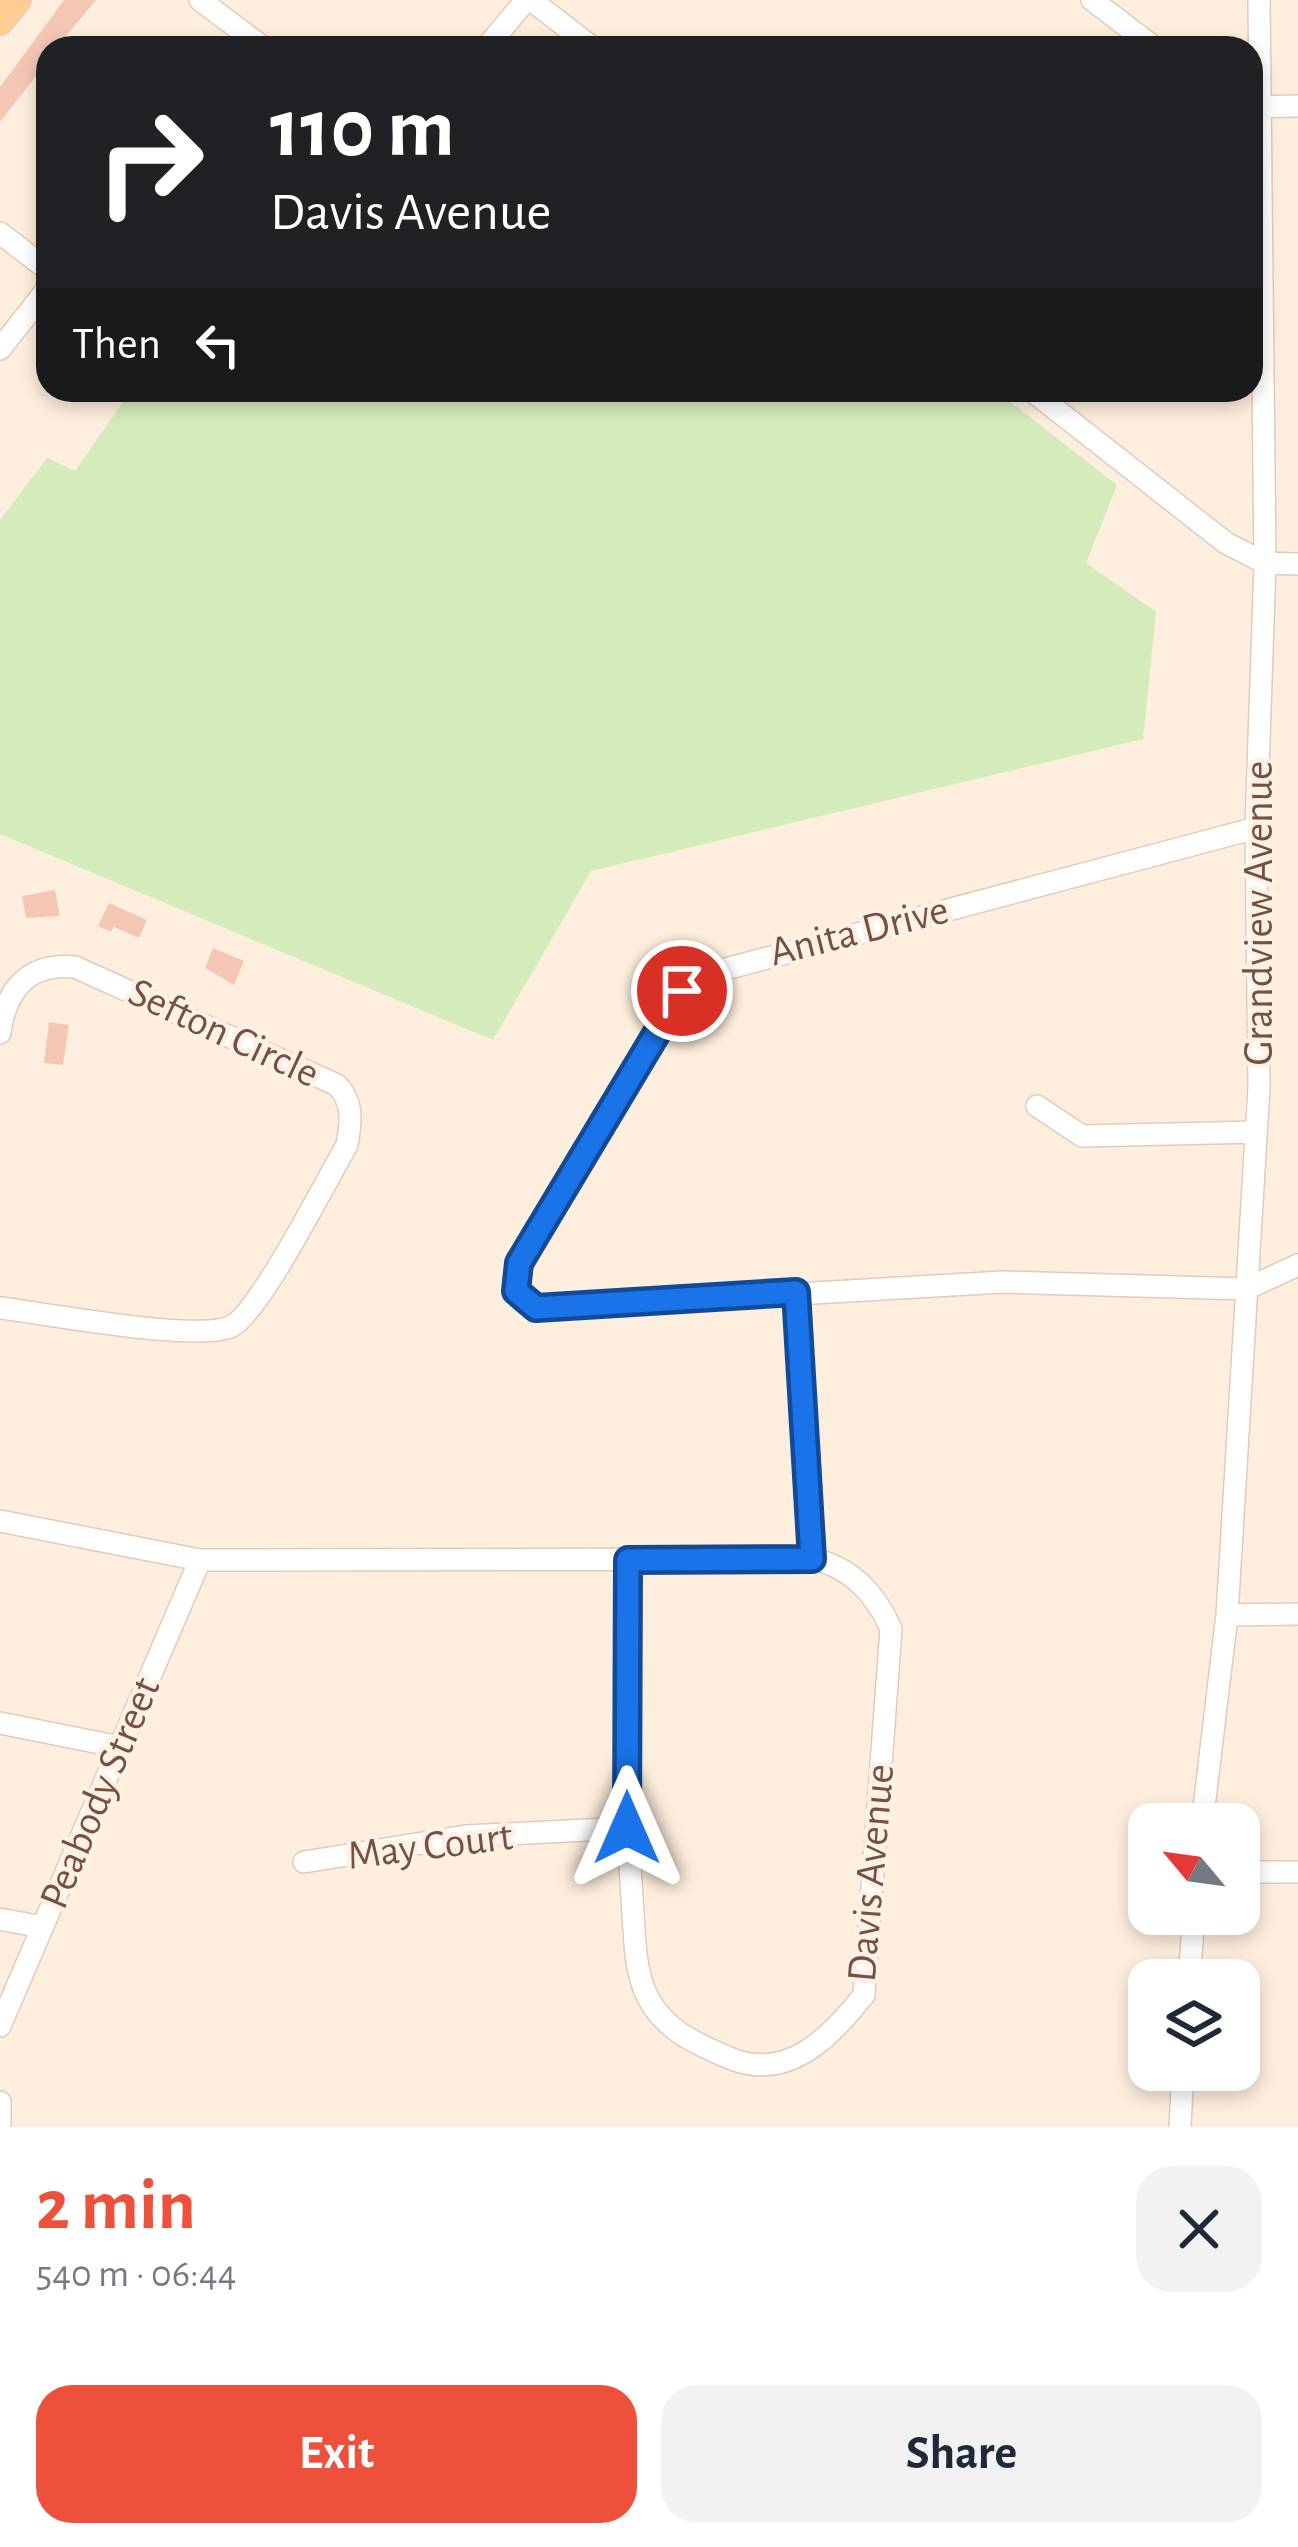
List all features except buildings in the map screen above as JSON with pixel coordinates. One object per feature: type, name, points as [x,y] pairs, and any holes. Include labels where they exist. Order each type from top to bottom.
[{"type":"main road","points":[[0,21],[17,0]]},
{"type":"street","points":[[200,0],[234,36]]},
{"type":"street","points":[[497,36],[529,0],[577,36]]},
{"type":"street","points":[[1092,0],[1139,36]]},
{"type":"street","name":"Grandview Avenue","points":[[1257,36],[1259,0]]},
{"type":"street","points":[[1263,108],[1298,106]]},
{"type":"street","points":[[0,233],[36,261]]},
{"type":"street","points":[[0,349],[36,303]]},
{"type":"street","points":[[1046,402],[1226,543],[1265,563],[1298,564]]},
{"type":"street","name":"Grandview Avenue","points":[[1205,1803],[1227,1615],[1256,1132],[1256,828],[1265,563],[1261,402]]},
{"type":"street","name":"Anita Drive","points":[[1246,1289],[1003,1282],[536,1308],[516,1291],[519,1263],[682,991],[722,966],[1256,828]]},
{"type":"street","name":"Sefton Circle","points":[[0,1033],[10,995],[22,980],[38,969],[75,967],[337,1085],[348,1096],[352,1121],[347,1145],[256,1299],[232,1326],[197,1333],[0,1308]]},
{"type":"street","points":[[1037,1106],[1082,1136],[1256,1132]]},
{"type":"street","points":[[1246,1289],[1298,1265]]},
{"type":"street","points":[[796,1292],[812,1559]]},
{"type":"street","name":"Davis Avenue","points":[[0,1521],[200,1560],[812,1559],[838,1564],[858,1581],[891,1629],[864,1995],[826,2042],[783,2063],[737,2062],[685,2038],[664,2021],[637,1969],[627,1828],[628,1560]]},
{"type":"street","name":"Peabody Street","points":[[0,2026],[200,1560]]},
{"type":"street","points":[[1227,1615],[1298,1614]]},
{"type":"street","points":[[0,1723],[120,1747]]},
{"type":"street","name":"May Court","points":[[304,1862],[466,1836],[627,1828]]},
{"type":"street","points":[[1260,1871],[1298,1872]]},
{"type":"street","points":[[0,1919],[43,1927]]},
{"type":"street","points":[[1180,2127],[1182,2091]]},
{"type":"street","points":[[0,2102],[0,2123]]},
{"type":"green space","points":[[123,402],[1010,402],[1117,485],[1086,563],[1156,612],[1143,739],[591,871],[493,1040],[0,834],[0,520],[47,458],[75,471]]},
{"type":"route","points":[[627,1828],[628,1560],[812,1559],[796,1292],[536,1308],[524,1303],[516,1291],[519,1263],[665,1012],[682,991]]}]
